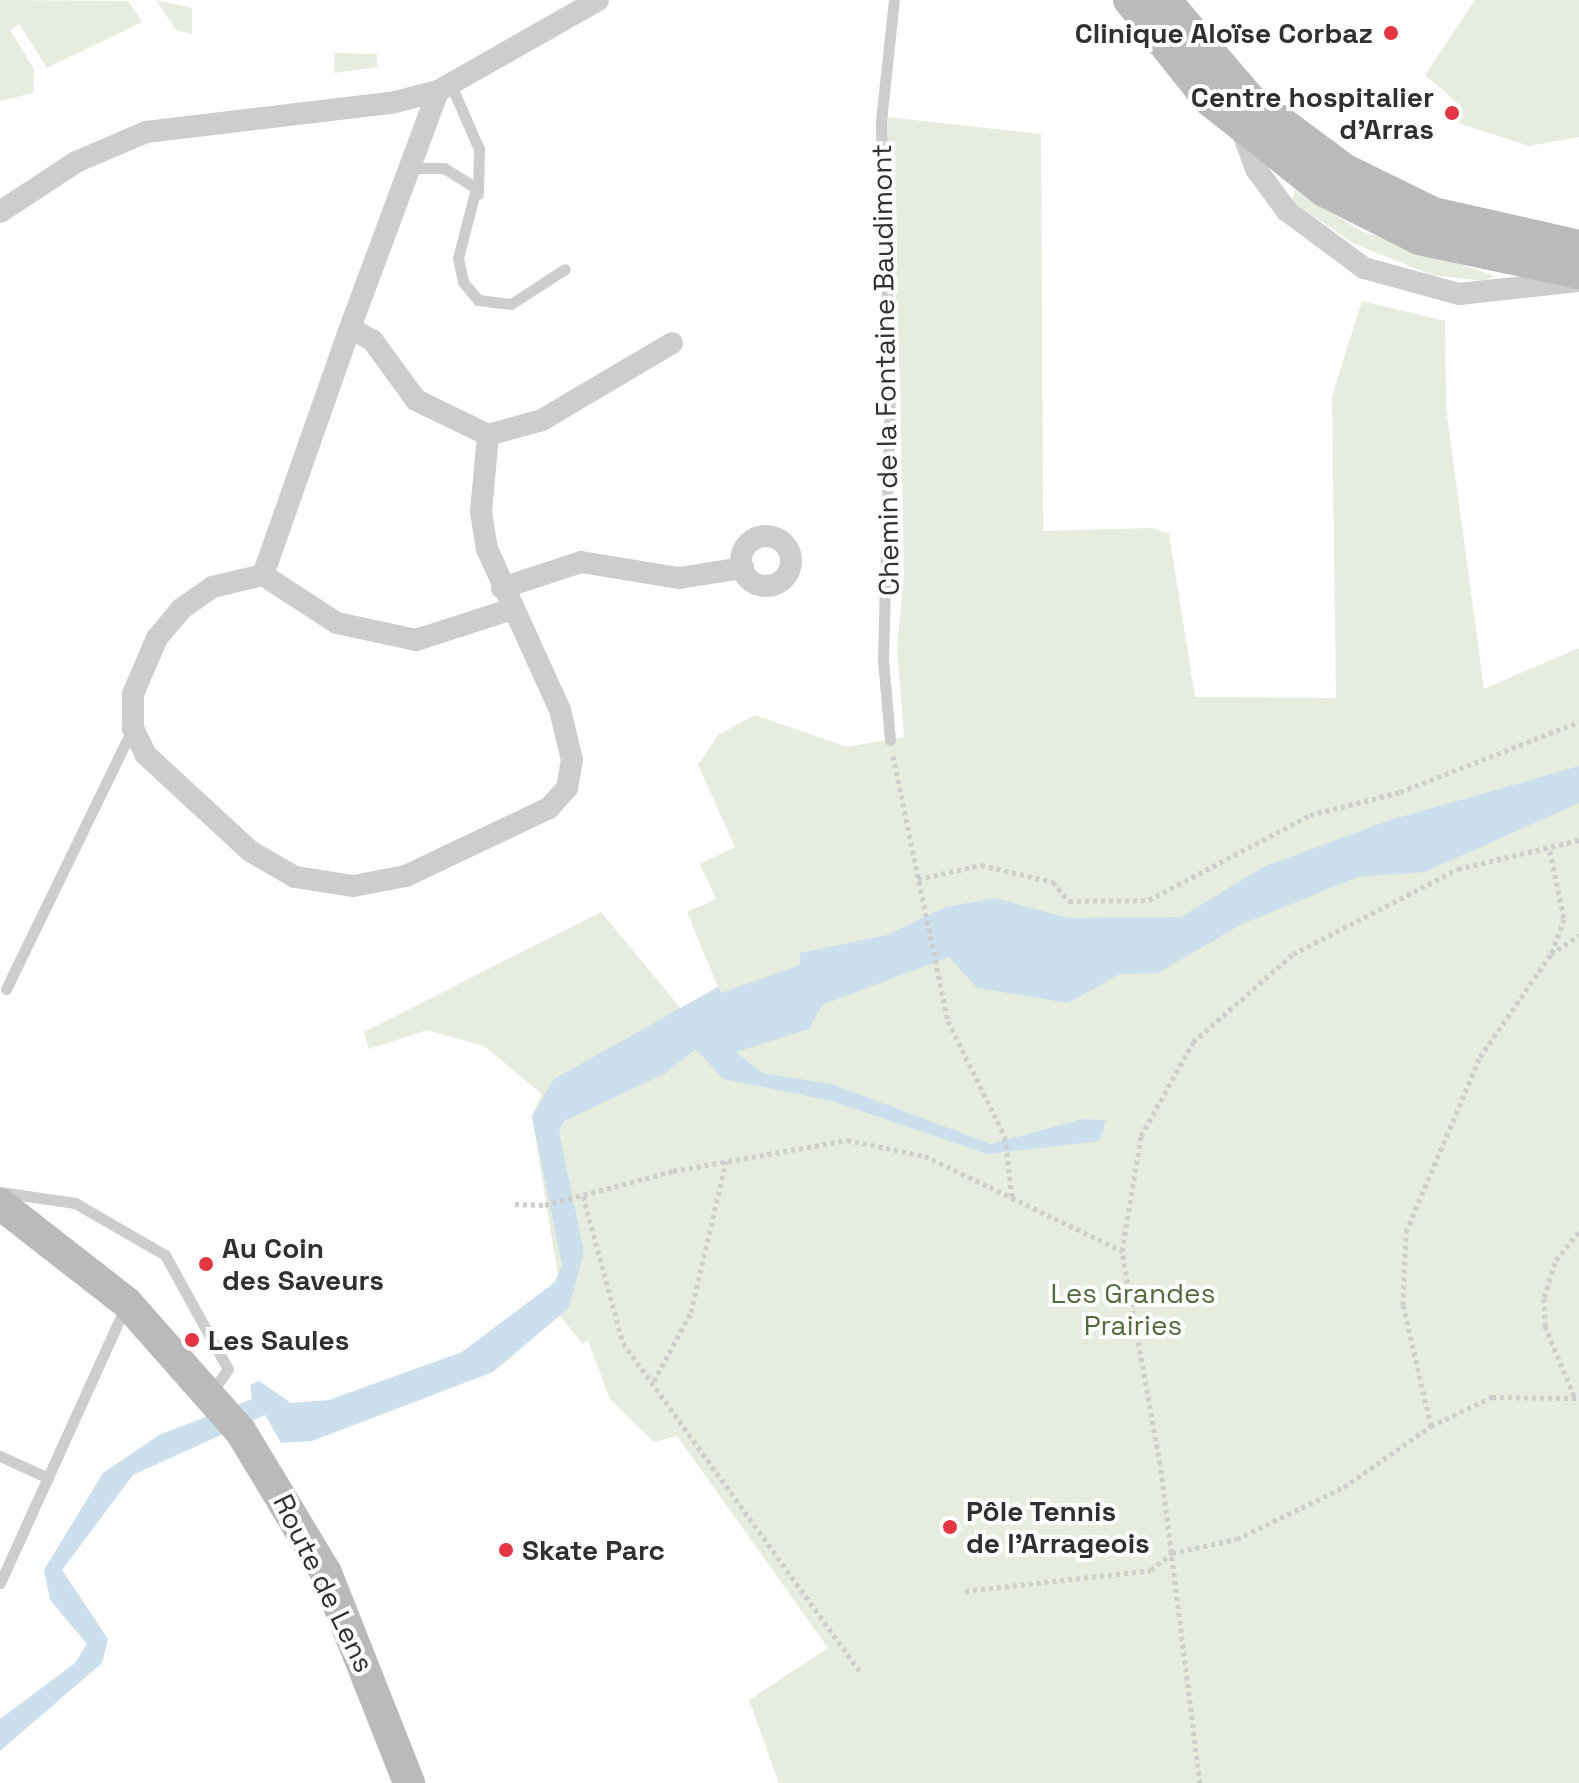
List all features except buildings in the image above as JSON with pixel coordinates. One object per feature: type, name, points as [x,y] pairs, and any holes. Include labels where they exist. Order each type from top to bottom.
[{"type":"main road","points":[[1129,0],[1189,79],[1242,131],[1314,185],[1396,230],[1503,262],[1579,273]]},
{"type":"main road","points":[[1165,0],[1234,83],[1291,133],[1387,194],[1486,228],[1579,246]]},
{"type":"main road","points":[[1192,0],[1253,73],[1329,137],[1486,228]]},
{"type":"main road","name":"Route de Lens","points":[[0,1204],[127,1303],[226,1400],[326,1573],[409,1783]]},
{"type":"street","points":[[0,212],[76,162],[146,132],[391,103],[444,88],[598,0]]},
{"type":"street","points":[[263,575],[408,168],[444,88]]},
{"type":"street","points":[[1242,131],[1256,169],[1287,211],[1364,268],[1459,294],[1579,281]]},
{"type":"street","points":[[350,328],[373,341],[416,400],[488,435],[542,420],[672,343]]},
{"type":"street","points":[[488,435],[481,512],[502,588],[512,609],[566,726],[567,788],[549,808],[389,882],[312,881],[264,861],[146,755],[133,728],[136,684],[168,623],[212,587],[263,575],[337,623],[416,640],[512,609]]},
{"type":"street","points":[[502,588],[581,562],[679,578],[743,568]]},
{"type":"lane","name":"Chemin de la Fontaine Baudimont","points":[[890,740],[883,660],[890,385],[881,121],[894,0]]},
{"type":"lane","points":[[444,88],[479,149],[478,196],[458,258],[470,294],[486,304],[511,304],[565,269]]},
{"type":"lane","points":[[408,168],[455,171],[478,196]]},
{"type":"lane","points":[[6,989],[133,728]]},
{"type":"lane","points":[[0,1192],[75,1203],[149,1241],[185,1285],[226,1400]]},
{"type":"lane","points":[[0,1583],[127,1303]]},
{"type":"lane","points":[[0,1456],[48,1478]]},
{"type":"path","points":[[918,879],[981,865],[1053,882],[1069,901],[1149,900],[1310,815],[1400,792],[1579,722]]},
{"type":"path","points":[[890,740],[924,919],[948,1021],[1005,1137],[1010,1153],[1012,1199]]},
{"type":"path","points":[[1200,1783],[1172,1553],[1122,1251],[1141,1136],[1193,1042],[1293,954],[1458,869],[1550,851],[1579,840]]},
{"type":"path","points":[[1431,1426],[1403,1305],[1406,1232],[1480,1057],[1551,954],[1564,919],[1550,851]]},
{"type":"path","points":[[1551,954],[1579,935]]},
{"type":"path","points":[[515,1204],[545,1205],[726,1161],[847,1140],[925,1156],[1122,1251]]},
{"type":"path","points":[[654,1381],[691,1312],[726,1161]]},
{"type":"path","points":[[583,1196],[623,1343],[654,1381],[860,1672]]},
{"type":"path","points":[[965,1591],[1151,1570],[1172,1553],[1237,1539],[1311,1504],[1431,1426],[1492,1397],[1577,1397],[1552,1349],[1544,1297],[1556,1260],[1579,1232]]},
{"type":"green space","points":[[0,0],[128,1],[142,22],[47,68],[19,24],[10,30],[34,69],[33,93],[0,101]]},
{"type":"green space","points":[[156,0],[192,8],[192,34],[176,30]]},
{"type":"green space","points":[[1475,0],[1579,0],[1579,137],[1529,146],[1449,120],[1456,102],[1425,75]]},
{"type":"green space","points":[[335,53],[377,54],[377,67],[334,73]]},
{"type":"green space","name":"Les Grandes Prairies","points":[[886,117],[1041,134],[1043,531],[1152,528],[1169,534],[1195,697],[1336,698],[1332,396],[1362,301],[1445,321],[1446,408],[1484,689],[1579,648],[1579,1783],[779,1783],[749,1700],[828,1648],[677,1436],[654,1442],[610,1399],[588,1341],[582,1343],[560,1316],[569,1308],[562,1301],[532,1116],[542,1094],[484,1046],[427,1030],[369,1049],[364,1032],[601,912],[683,1011],[718,987],[687,912],[716,899],[700,864],[735,847],[698,765],[718,735],[755,715],[847,747],[904,737],[897,648],[904,574],[900,383]]},
{"type":"green space","points":[[1295,190],[1361,231],[1495,276],[1484,281],[1432,275],[1354,244],[1292,201]]},
{"type":"water","points":[[1579,766],[1579,803],[1425,872],[1358,877],[1240,925],[1158,973],[1120,974],[1068,1003],[977,988],[949,957],[822,1005],[809,1029],[736,1052],[763,1073],[832,1084],[991,1144],[1082,1119],[1106,1120],[1100,1141],[987,1154],[832,1101],[723,1079],[696,1049],[664,1074],[564,1121],[559,1131],[584,1252],[569,1308],[493,1372],[312,1441],[281,1443],[265,1415],[133,1475],[62,1570],[108,1639],[102,1663],[0,1751],[0,1719],[75,1663],[87,1644],[50,1600],[44,1570],[103,1473],[159,1435],[252,1399],[250,1385],[259,1381],[291,1403],[329,1400],[462,1352],[555,1282],[562,1265],[532,1116],[554,1079],[718,987],[721,993],[800,965],[800,953],[887,935],[946,907],[995,898],[1068,918],[1181,917],[1263,867],[1390,820]]},
{"type":"place","name":"Clinique Aloïse Corbaz","points":[[1391,33]]},
{"type":"place","name":"Centre hospitalier d'Arras","points":[[1452,113]]},
{"type":"place","name":"Au Coin des Saveurs","points":[[206,1264]]},
{"type":"place","name":"Les Saules","points":[[192,1340]]},
{"type":"place","name":"Pôle Tennis de l'Arrageois","points":[[950,1527]]},
{"type":"place","name":"Skate Parc","points":[[506,1550]]}]
